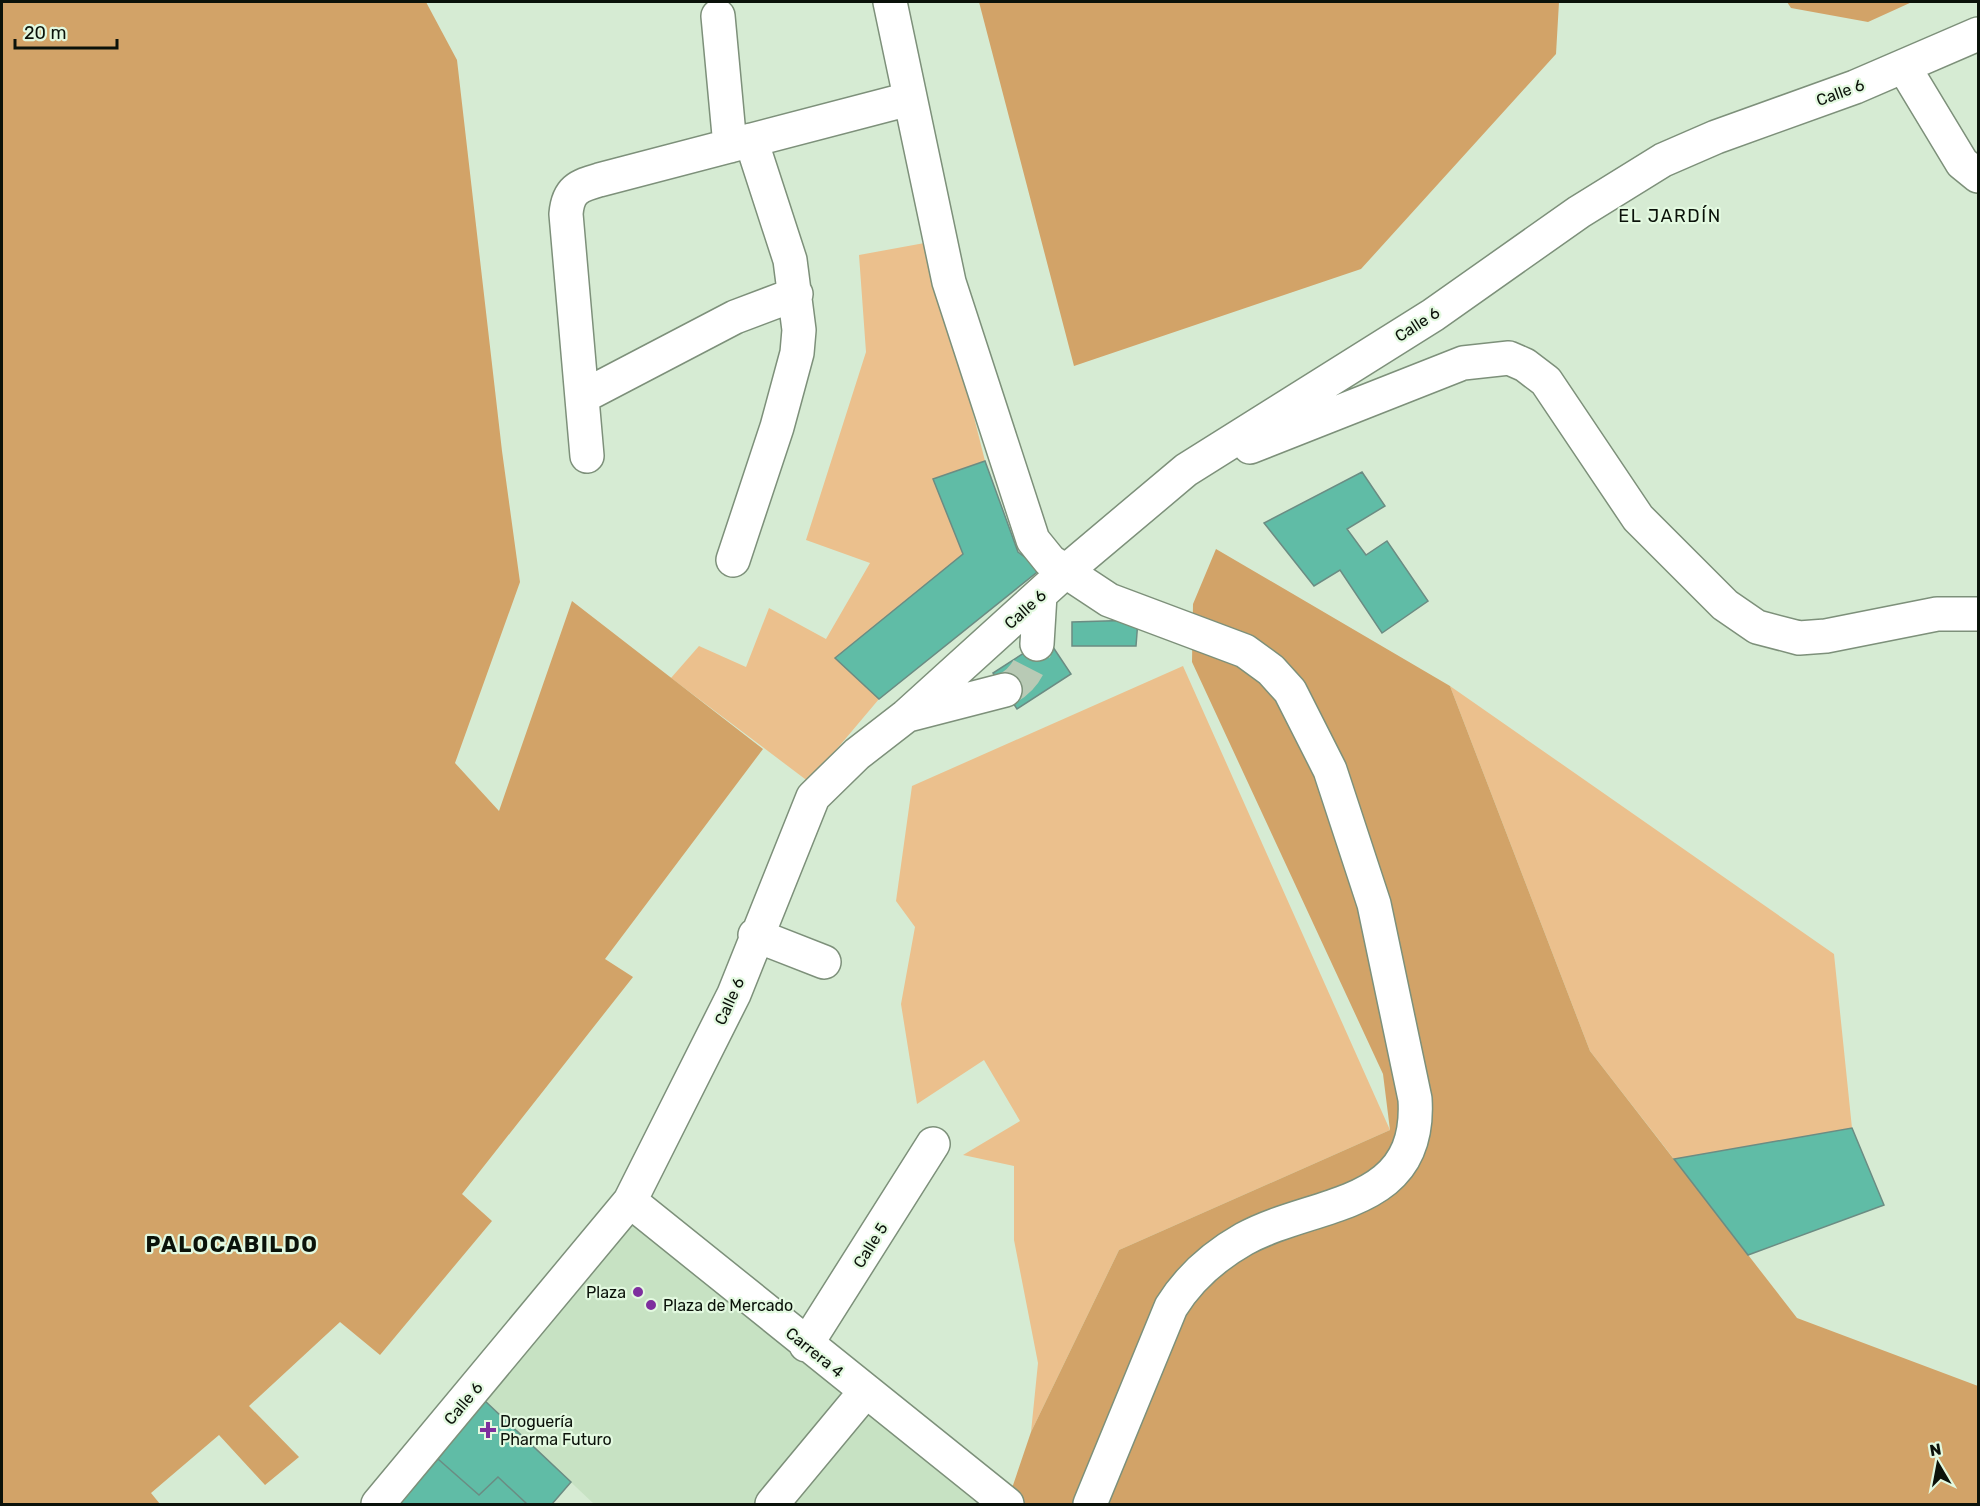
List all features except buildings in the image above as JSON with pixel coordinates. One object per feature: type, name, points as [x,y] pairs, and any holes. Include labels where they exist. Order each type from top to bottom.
[{"type":"street","points":[[890,2],[949,282],[1026,522],[1041,551],[1109,600],[1245,651],[1270,670],[1290,691],[1330,770],[1374,904],[1415,1099],[1416,1120],[1411,1145],[1384,1183],[1365,1195],[1245,1239],[1205,1266],[1184,1286],[1171,1307],[1090,1504]]},
{"type":"street","points":[[718,16],[741,143],[790,260],[799,312],[797,353],[777,427],[733,560]]},
{"type":"street","name":"Calle 6","points":[[378,1504],[630,1202],[734,994],[755,935],[813,797],[857,754],[906,716],[1066,571],[1186,470],[1432,315],[1579,212],[1663,160],[1716,137],[1904,67],[1978,34]]},
{"type":"street","points":[[1904,67],[1962,163],[1978,176]]},
{"type":"street","points":[[587,456],[566,214],[571,192],[578,186],[599,180],[909,99]]},
{"type":"street","points":[[582,397],[735,316],[796,294]]},
{"type":"street","points":[[1186,470],[1208,464],[1463,363],[1509,358],[1525,365],[1546,381],[1638,518],[1725,605],[1758,627],[1799,638],[1826,636],[1937,614],[1978,614]]},
{"type":"street","points":[[1037,644],[1040,595]]},
{"type":"street","points":[[906,716],[1005,690]]},
{"type":"street","points":[[755,935],[824,962]]},
{"type":"street","name":"Calle 5","points":[[806,1345],[933,1144]]},
{"type":"street","name":"Carrera 4","points":[[630,1202],[1004,1503]]},
{"type":"street","points":[[772,1504],[865,1392]]},
{"type":"shaded area","points":[[2,2],[426,2],[457,60],[502,451],[520,582],[455,763],[499,811],[572,601],[763,749],[605,959],[633,977],[462,1194],[492,1221],[380,1355],[340,1322],[249,1406],[299,1457],[265,1485],[219,1435],[151,1493],[160,1504],[2,1504]]},
{"type":"shaded area","points":[[979,2],[1559,2],[1556,54],[1361,269],[1074,366]]},
{"type":"shaded area","points":[[1787,2],[1912,2],[1868,22],[1791,8]]},
{"type":"shaded area","points":[[930,242],[985,461],[934,479],[963,554],[835,658],[879,699],[809,782],[671,678],[699,646],[746,667],[769,608],[826,639],[870,563],[806,540],[866,352],[859,255]]},
{"type":"shaded area","points":[[1216,549],[1450,686],[1590,1051],[1797,1318],[1978,1386],[1978,1504],[1002,1504],[1010,1494],[1031,1432],[1119,1250],[1390,1130],[1383,1074],[1192,662],[1193,604]]},
{"type":"shaded area","points":[[1183,666],[1390,1130],[1119,1250],[1031,1432],[1038,1363],[1014,1240],[1014,1166],[963,1155],[1020,1121],[984,1060],[917,1104],[901,1004],[915,927],[896,901],[912,786]]},
{"type":"shaded area","points":[[1450,686],[1834,954],[1852,1128],[1674,1159],[1590,1051]]},
{"type":"shaded area","name":"Plaza de Mercado","points":[[632,1217],[850,1392],[758,1504],[594,1504],[484,1400]]},
{"type":"shaded area","points":[[865,1400],[992,1504],[785,1504]]},
{"type":"tunnel","points":[[1005,690],[1023,676],[1037,644]]},
{"type":"place","name":"Plaza","points":[[638,1292]]},
{"type":"place","name":"Plaza de Mercado","points":[[651,1305]]},
{"type":"place","name":"Droguería Pharma Futuro","points":[[488,1430]]},
{"type":"district","name":"EL JARDÍN","points":[[1670,216]]},
{"type":"district","name":"PALOCABILDO","points":[[232,1244]]}]
